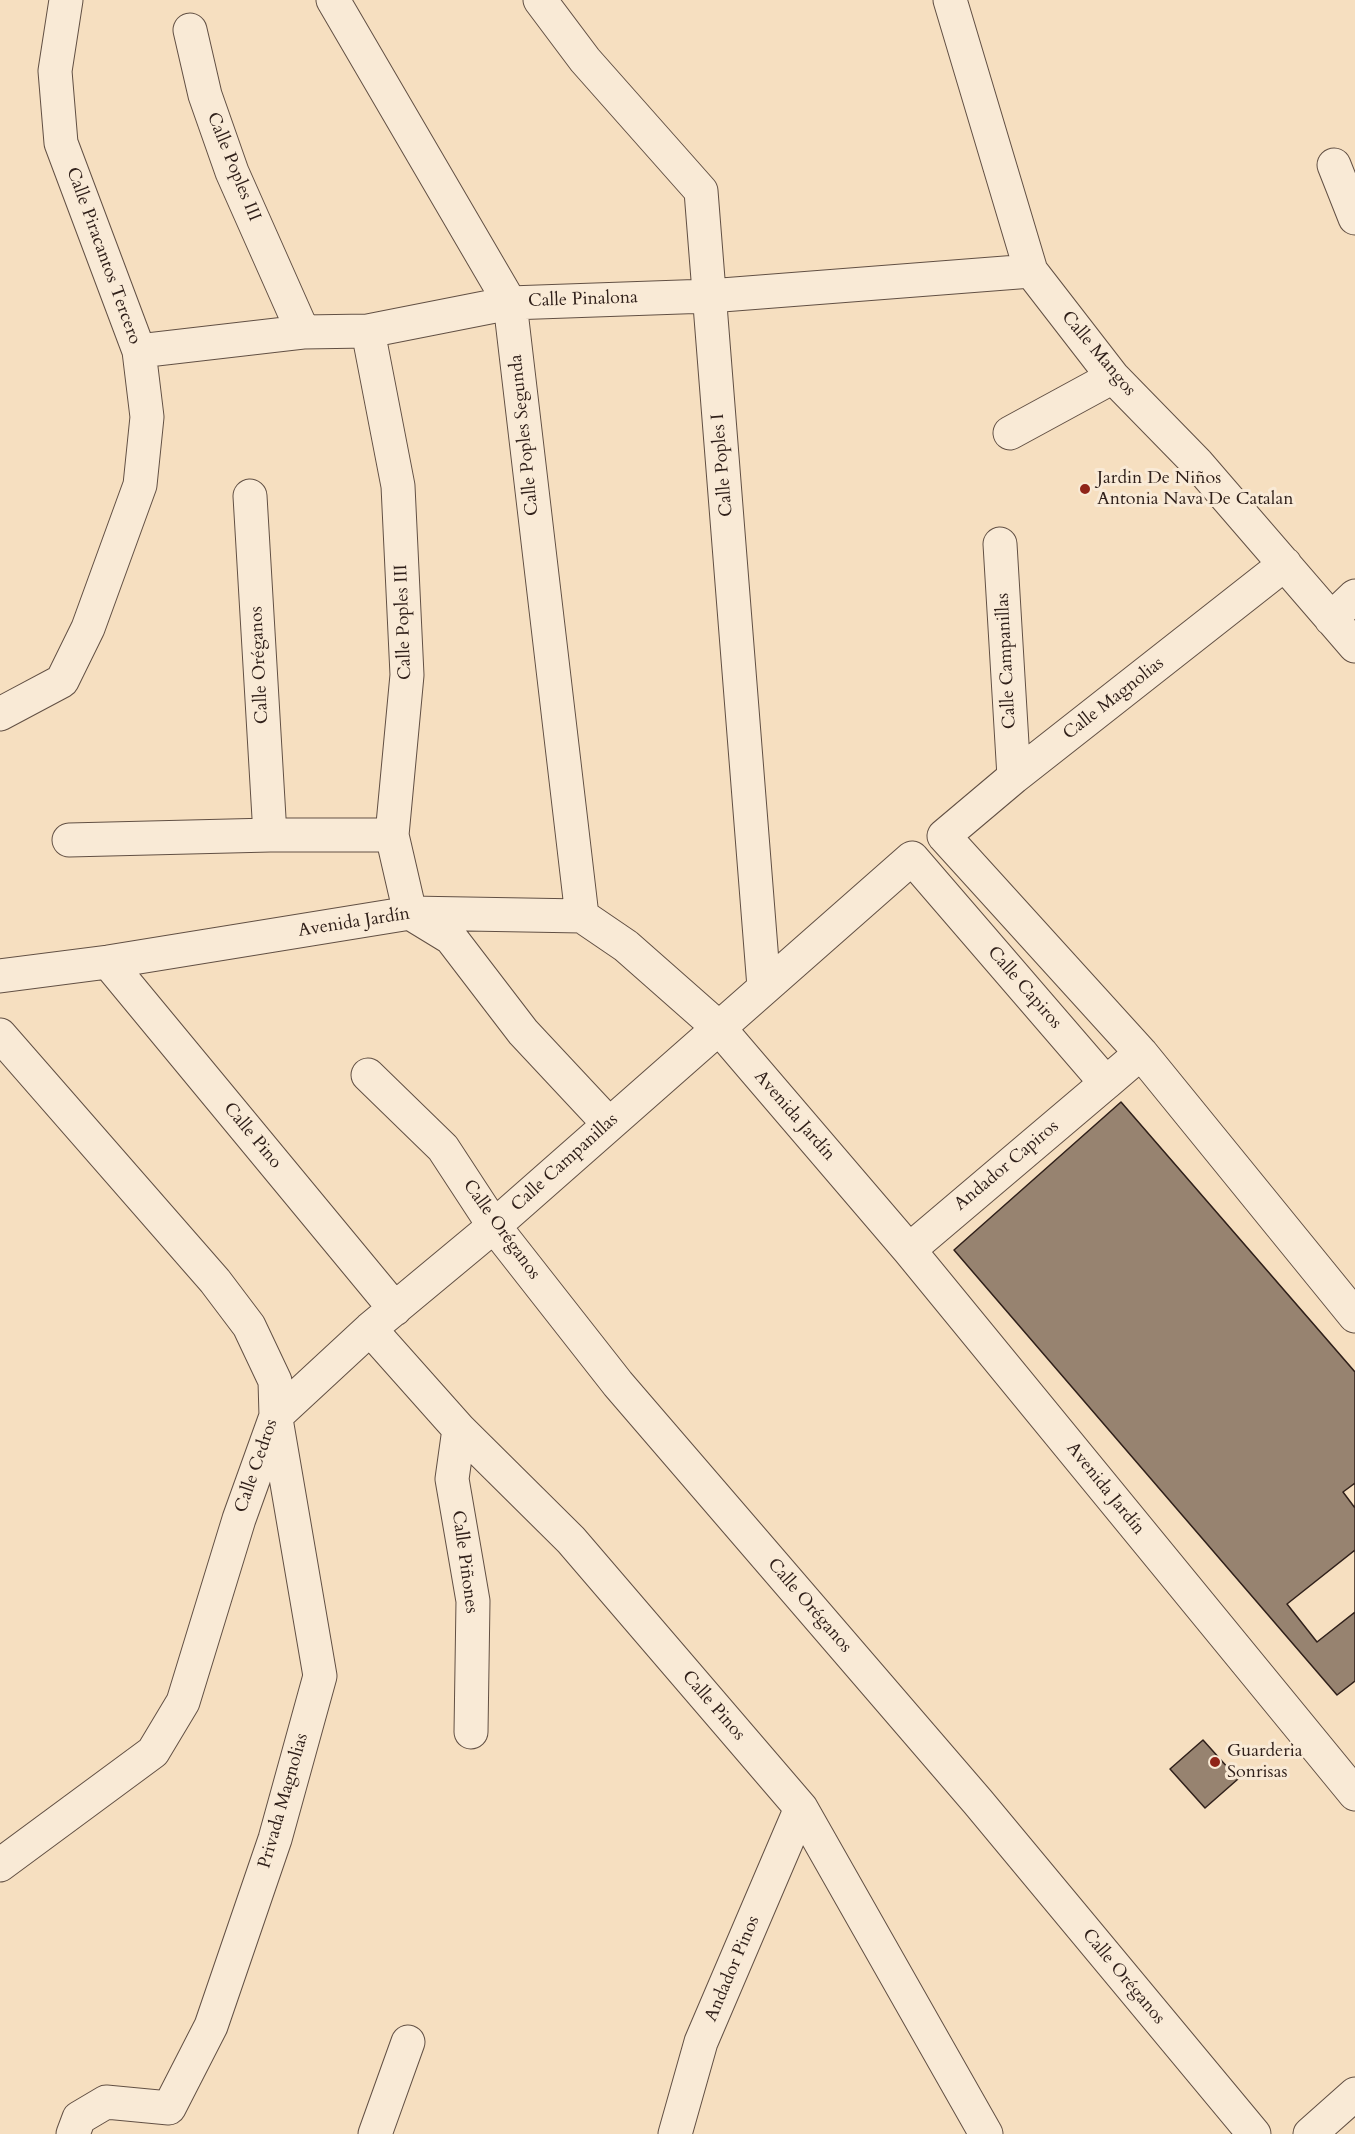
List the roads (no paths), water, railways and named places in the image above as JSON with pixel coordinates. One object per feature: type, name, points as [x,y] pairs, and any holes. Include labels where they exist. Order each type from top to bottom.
[{"type":"street","name":"Calle Piracantos Tercero","points":[[0,714],[62,681],[88,628],[140,485],[147,417],[138,351],[61,143],[55,71],[66,0]]},
{"type":"street","name":"Calle Poples Segunda","points":[[333,0],[510,303],[582,916]]},
{"type":"street","name":"Calle Poples I","points":[[540,0],[585,60],[701,191],[764,987]]},
{"type":"street","name":"Calle Mangos","points":[[950,0],[1030,271],[1113,377],[1197,463],[1355,646]]},
{"type":"street","name":"Calle Poples III","points":[[190,30],[205,95],[232,172],[303,332]]},
{"type":"street","points":[[1334,165],[1355,218]]},
{"type":"street","name":"Calle Pinalona","points":[[138,351],[303,332],[368,331],[510,303],[709,296],[1030,271]]},
{"type":"street","name":"Calle Poples III","points":[[368,331],[398,486],[407,675],[392,835],[410,913]]},
{"type":"street","points":[[1010,433],[1113,377]]},
{"type":"street","name":"Calle Oréganos","points":[[250,496],[270,835]]},
{"type":"street","name":"Calle Campanillas","points":[[1000,544],[1014,777]]},
{"type":"street","name":"Calle Magnolias","points":[[1141,1053],[944,836],[1014,777],[1285,564]]},
{"type":"street","points":[[1331,619],[1355,596]]},
{"type":"street","points":[[69,840],[270,835],[392,835]]},
{"type":"street","name":"Calle Capiros","points":[[764,987],[912,858],[1106,1083]]},
{"type":"street","points":[[410,913],[451,938],[523,1032],[609,1124]]},
{"type":"street","name":"Avenida Jardín","points":[[0,976],[108,962],[410,913],[582,916],[626,945],[719,1028],[909,1250],[1355,1794]]},
{"type":"street","name":"Calle Pino","points":[[108,962],[395,1309]]},
{"type":"street","points":[[719,1028],[764,987]]},
{"type":"street","name":"Calle Campanillas","points":[[276,1416],[370,1329],[494,1226],[719,1028]]},
{"type":"street","name":"Calle Cedros","points":[[0,1035],[215,1281],[249,1326],[275,1381],[276,1416],[239,1519],[183,1702],[153,1752],[0,1864]]},
{"type":"street","points":[[1106,1083],[1141,1053],[1355,1316]]},
{"type":"street","name":"Calle Oréganos","points":[[369,1075],[443,1148],[494,1226],[618,1384],[978,1802],[1254,2134]]},
{"type":"street","name":"Andador Capiros","points":[[909,1250],[1106,1083]]},
{"type":"street","name":"Calle Pinos","points":[[370,1329],[459,1429],[571,1540],[801,1808],[986,2134]]},
{"type":"street","name":"Privada Magnolias","points":[[73,2134],[79,2118],[106,2102],[171,2121],[211,2026],[275,1839],[320,1676],[276,1416]]},
{"type":"street","name":"Calle Piñones","points":[[459,1429],[452,1479],[473,1601],[471,1732]]},
{"type":"street","name":"Andador Pinos","points":[[675,2134],[701,2042],[801,1808]]},
{"type":"street","points":[[375,2134],[408,2042]]},
{"type":"street","points":[[1310,2134],[1355,2094]]},
{"type":"place","name":"Jardin De Niños Antonia Nava De Catalan","points":[[1085,489]]},
{"type":"place","name":"Guarderia Sonrisas","points":[[1215,1762]]}]
